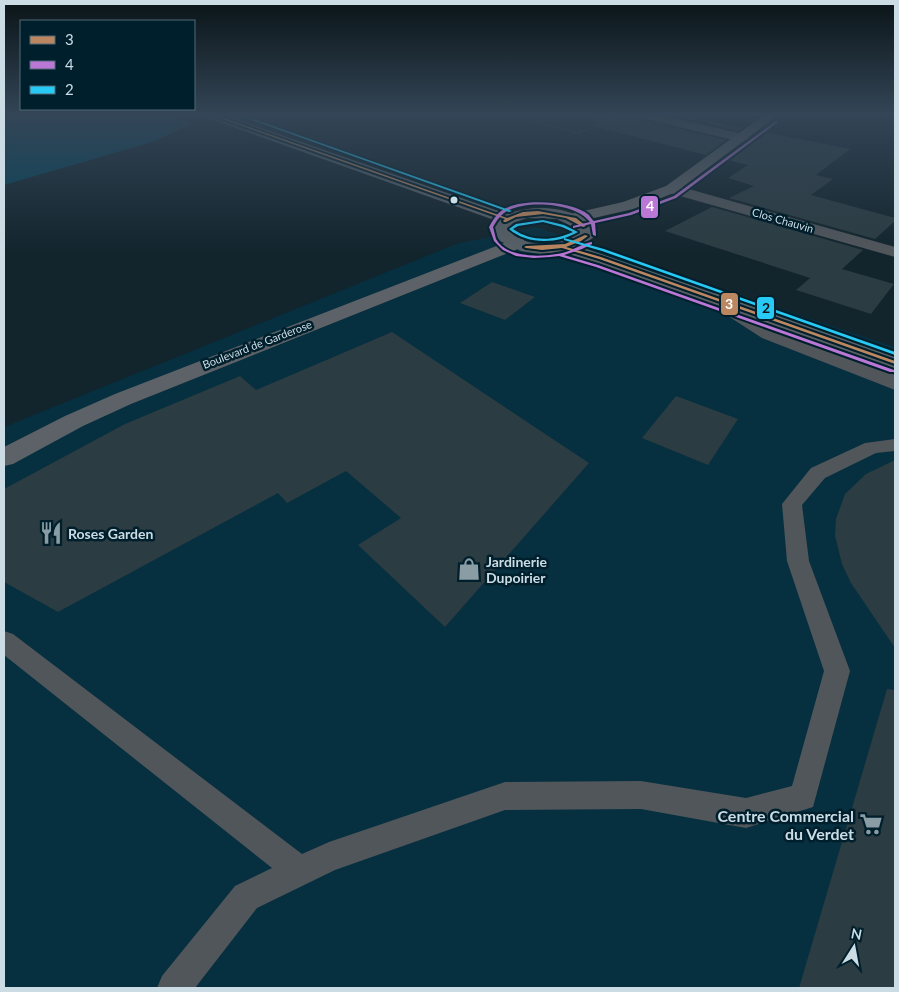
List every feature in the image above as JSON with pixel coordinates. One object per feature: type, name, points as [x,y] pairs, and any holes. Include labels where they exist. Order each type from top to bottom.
[{"type":"main road","points":[[343,161],[507,219],[526,213],[538,212],[572,218],[584,226],[586,236]]},
{"type":"main road","points":[[507,219],[500,229],[502,234],[517,244],[539,248],[563,247],[574,245],[586,236]]},
{"type":"main road","points":[[586,236],[615,249],[895,347]]},
{"type":"main road","points":[[563,247],[895,364]]},
{"type":"street","points":[[572,218],[627,206],[671,189],[710,161]]},
{"type":"street","name":"Clos Chauvin","points":[[671,189],[895,252]]},
{"type":"street","name":"Boulevard de Garderose","points":[[4,458],[74,420],[123,398],[517,244]]},
{"type":"street","points":[[715,299],[769,334],[895,382]]},
{"type":"lane","points":[[174,988],[246,898],[329,857],[505,796],[642,795],[746,813],[803,797],[837,671],[798,561],[792,504],[818,473],[872,447],[895,445]]},
{"type":"lane","points":[[4,641],[300,871]]},
{"type":"shaded area","points":[[4,161],[86,161],[4,185]]},
{"type":"shaded area","points":[[536,227],[895,347],[895,988],[4,988],[4,427],[456,244]]},
{"type":"building","points":[[733,161],[834,161],[816,175],[833,179],[811,195],[895,218],[895,221],[875,239],[729,198],[754,186],[728,178],[748,165]]},
{"type":"building","points":[[712,207],[863,250],[842,269],[894,284],[871,314],[796,290],[810,278],[665,231]]},
{"type":"building","points":[[492,282],[535,297],[505,320],[460,303]]},
{"type":"building","points":[[392,332],[589,463],[445,627],[358,545],[401,518],[346,471],[287,503],[278,493],[58,612],[4,582],[4,489],[125,424],[240,376],[256,390]]},
{"type":"building","points":[[676,396],[738,419],[708,465],[642,438]]},
{"type":"building","points":[[895,460],[895,648],[851,583],[842,564],[835,536],[836,519],[845,494],[866,474]]},
{"type":"building","name":"Centre Commercial du Verdet","points":[[887,689],[895,690],[895,988],[799,988]]},
{"type":"transit line","name":"3","points":[[343,161],[507,219]]},
{"type":"transit line","name":"2","points":[[370,161],[510,211]]},
{"type":"transit line","name":"4","points":[[574,227],[630,214],[675,197],[724,161]]},
{"type":"transit line","name":"4","points":[[591,243],[580,249],[550,256],[518,255],[504,249],[495,240],[491,227],[500,214],[509,208],[521,205],[544,204],[568,207],[579,211],[593,223],[595,235]]},
{"type":"transit line","name":"3","points":[[505,221],[523,213],[543,213]]},
{"type":"transit line","name":"3","points":[[505,221],[515,216],[543,213]]},
{"type":"transit line","name":"3","points":[[543,213],[566,217],[584,226]]},
{"type":"transit line","name":"3","points":[[543,213],[575,219],[584,226]]},
{"type":"transit line","name":"2","points":[[543,221],[563,226],[576,232],[560,238],[542,240],[525,237],[511,229],[517,225],[543,221]]},
{"type":"transit line","name":"3","points":[[526,247],[566,245],[586,236]]},
{"type":"transit line","name":"3","points":[[526,247],[565,246],[586,236]]},
{"type":"transit line","name":"2","points":[[565,239],[603,250],[895,354]]},
{"type":"transit line","name":"3","points":[[563,247],[600,258],[895,363]]},
{"type":"transit line","name":"4","points":[[561,255],[597,266],[892,371]]},
{"type":"place","name":"Roses Garden","points":[[51,533]]},
{"type":"place","name":"Jardinerie Dupoirier","points":[[469,569]]},
{"type":"place","name":"Centre Commercial du Verdet","points":[[871,824]]}]
